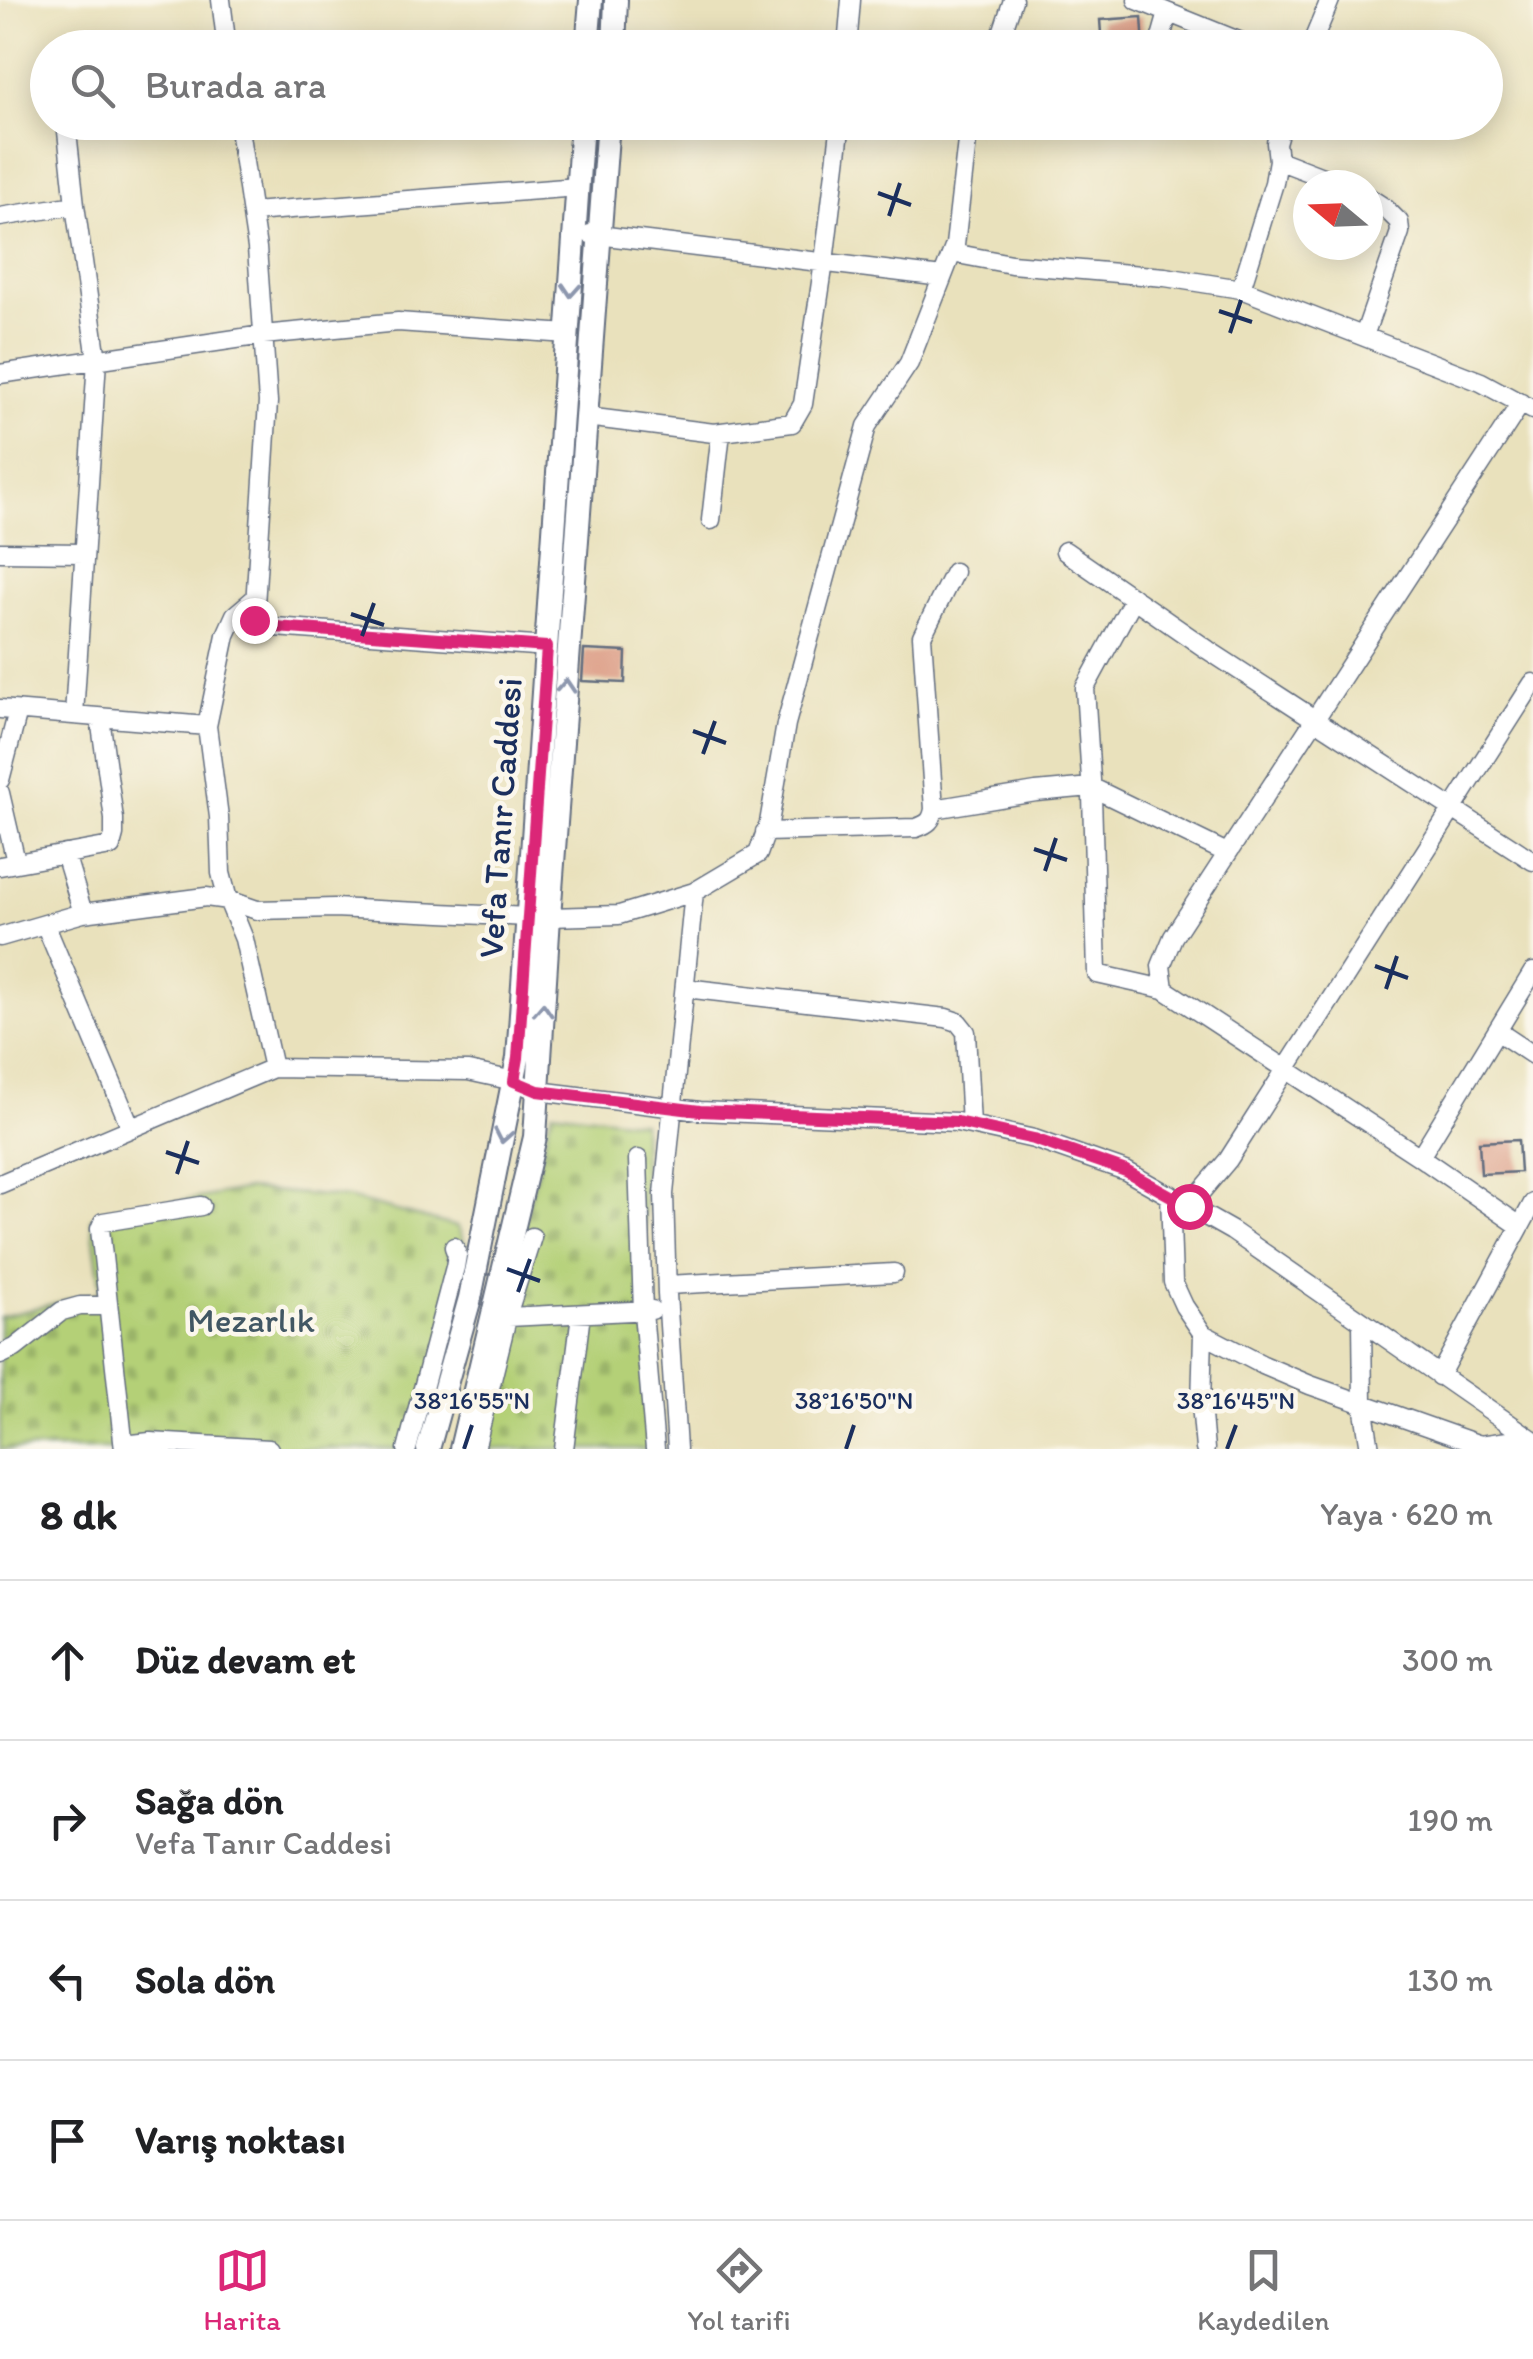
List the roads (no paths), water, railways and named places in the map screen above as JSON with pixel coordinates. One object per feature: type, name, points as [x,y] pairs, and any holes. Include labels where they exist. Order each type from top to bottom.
[{"type":"main road","points":[[589,30],[591,0]]},
{"type":"main road","points":[[615,30],[616,0]]},
{"type":"main road","name":"Vefa Tanır Caddesi","points":[[462,1449],[535,1137],[547,647],[581,140]]},
{"type":"main road","name":"Vefa Tanır Caddesi","points":[[428,1449],[470,1298],[514,1081],[538,917],[586,417],[607,140]]},
{"type":"street","points":[[221,0],[224,30]]},
{"type":"street","points":[[848,30],[851,0]]},
{"type":"street","points":[[1003,30],[1012,0]]},
{"type":"street","points":[[1137,0],[1212,30]]},
{"type":"street","points":[[1318,30],[1330,0]]},
{"type":"street","points":[[1163,30],[1168,12]]},
{"type":"street","points":[[68,140],[97,360],[74,715]]},
{"type":"street","points":[[241,140],[257,248],[268,402],[254,620],[262,626],[547,647]]},
{"type":"street","points":[[586,417],[721,432],[792,424],[804,404],[839,140]]},
{"type":"street","points":[[0,937],[83,913],[206,897],[257,910],[334,908],[538,917],[619,916],[694,892],[758,854],[766,832],[786,724],[867,426],[909,363],[955,245],[967,140]]},
{"type":"street","points":[[1241,289],[1274,183],[1277,140]]},
{"type":"street","points":[[1278,160],[1304,170]]},
{"type":"street","points":[[252,212],[578,187]]},
{"type":"street","points":[[0,217],[75,206]]},
{"type":"street","points":[[1364,336],[1400,232],[1399,222],[1383,207]]},
{"type":"street","points":[[575,233],[942,277]]},
{"type":"street","points":[[952,253],[1011,264],[1165,277],[1241,289],[1481,382],[1527,407],[1314,719],[1173,937],[1161,966],[1164,988]]},
{"type":"street","points":[[0,374],[263,336],[398,322],[568,334]]},
{"type":"street","points":[[711,520],[721,432]]},
{"type":"street","points":[[1065,551],[1533,861]]},
{"type":"street","points":[[0,552],[84,553]]},
{"type":"street","points":[[766,832],[916,828],[933,818],[922,636],[954,572]]},
{"type":"street","points":[[1134,598],[1085,688],[1097,974],[1164,988],[1520,1226]]},
{"type":"street","points":[[254,599],[235,615],[226,635],[207,726],[222,873],[244,939],[273,1068]]},
{"type":"street","points":[[1189,1206],[1228,1160],[1533,683]]},
{"type":"street","points":[[0,780],[9,710],[207,726]]},
{"type":"street","points":[[0,794],[8,864],[111,846],[114,835],[100,718]]},
{"type":"street","points":[[934,808],[1091,787],[1227,853]]},
{"type":"street","points":[[65,854],[83,913]]},
{"type":"street","points":[[677,1449],[664,1194],[694,892]]},
{"type":"street","points":[[45,924],[131,1128]]},
{"type":"street","points":[[1420,1156],[1533,972]]},
{"type":"street","points":[[685,988],[958,1022],[966,1032],[972,1125]]},
{"type":"street","points":[[1497,1031],[1533,1054]]},
{"type":"street","points":[[0,1184],[273,1068],[468,1071],[514,1081],[538,1091],[700,1111],[957,1122],[1034,1139],[1126,1171],[1170,1194],[1232,1231],[1531,1439]]},
{"type":"street","points":[[638,1159],[643,1312],[655,1449]]},
{"type":"street","points":[[1170,1194],[1173,1282],[1203,1334],[1263,1365],[1480,1445],[1531,1439]]},
{"type":"street","points":[[1440,1376],[1533,1203]]},
{"type":"street","points":[[202,1206],[102,1222],[100,1228],[124,1447],[150,1442],[270,1449]]},
{"type":"street","points":[[475,1449],[532,1237]]},
{"type":"street","points":[[408,1449],[456,1267],[454,1246]]},
{"type":"street","points":[[666,1285],[894,1273]]},
{"type":"street","points":[[0,1355],[62,1311],[80,1306],[108,1306]]},
{"type":"street","points":[[508,1317],[668,1308]]},
{"type":"street","points":[[564,1449],[581,1314]]},
{"type":"street","points":[[1362,1322],[1363,1404],[1370,1449]]},
{"type":"street","points":[[1203,1334],[1204,1449]]},
{"type":"park label","name":"Mezarlık","points":[[251,1320]]}]
